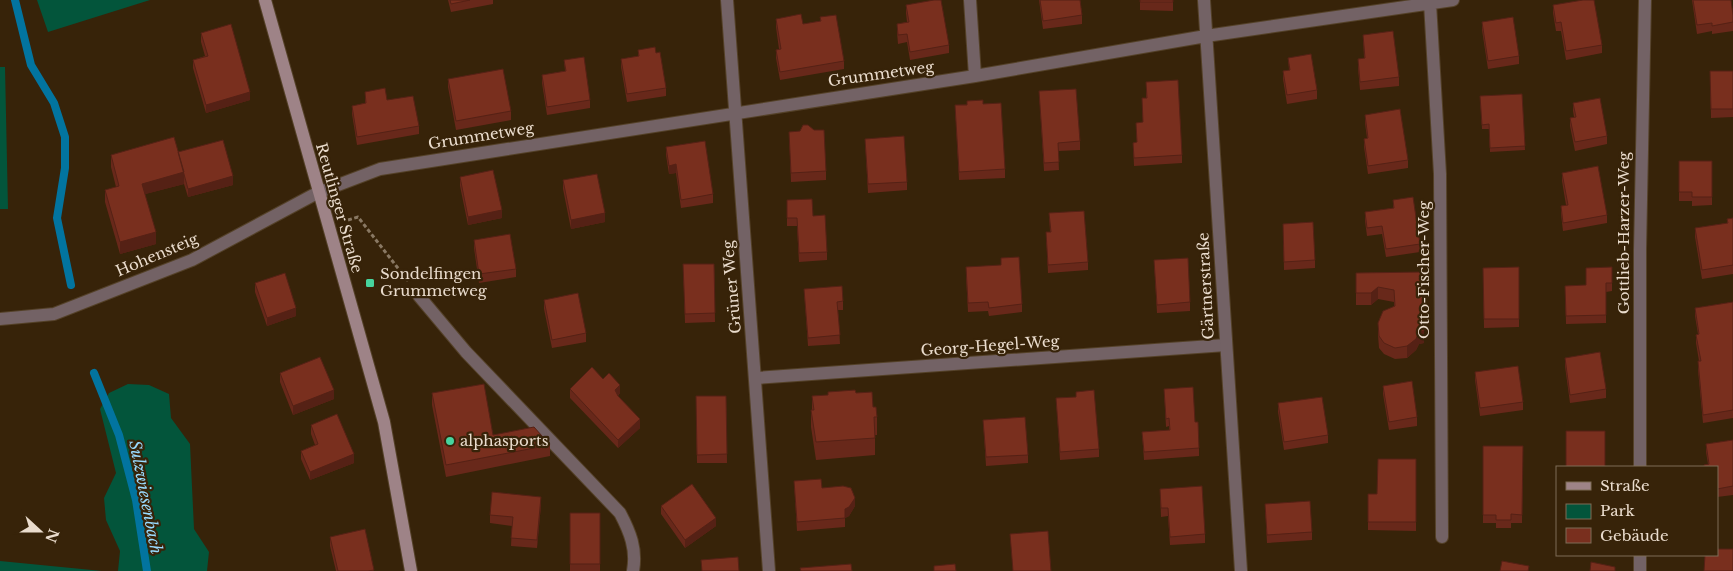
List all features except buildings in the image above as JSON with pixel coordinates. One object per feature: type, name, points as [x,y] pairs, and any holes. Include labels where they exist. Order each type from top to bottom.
[{"type":"main road","name":"Reutlinger Straße","points":[[265,0],[317,193],[384,422],[411,571]]},
{"type":"street","name":"Grüner Weg","points":[[727,0],[769,571]]},
{"type":"street","points":[[970,0],[975,76]]},
{"type":"street","name":"Gärtnerstraße","points":[[1204,0],[1241,571]]},
{"type":"street","name":"Grummetweg","points":[[317,193],[380,169],[975,76],[1206,36],[1453,0]]},
{"type":"street","name":"Gottlieb-Harzer-Weg","points":[[1640,466],[1641,203],[1645,0]]},
{"type":"street","name":"Otto-Fischer-Weg","points":[[1437,2],[1442,537]]},
{"type":"street","name":"Hohensteig","points":[[0,319],[54,314],[192,260],[317,193]]},
{"type":"street","points":[[419,296],[466,352],[620,513],[632,534],[635,560],[633,571]]},
{"type":"street","name":"Georg-Hegel-Weg","points":[[756,378],[1226,345]]},
{"type":"street","points":[[1640,556],[1640,571]]},
{"type":"path","points":[[327,226],[358,217],[419,296]]},
{"type":"green space","points":[[37,0],[150,0],[48,32]]},
{"type":"green space","points":[[0,67],[5,67],[8,209],[0,209]]},
{"type":"green space","points":[[128,384],[149,385],[169,394],[171,418],[190,444],[194,529],[209,552],[207,571],[118,571],[120,551],[106,520],[104,498],[116,473],[100,409],[109,393]]},
{"type":"green space","points":[[0,561],[102,571],[0,571]]},
{"type":"waterway","name":"Sulzwiesenbach","points":[[15,0],[31,65],[54,103],[65,137],[65,168],[57,218],[71,285]]},
{"type":"waterway","name":"Sulzwiesenbach","points":[[94,373],[119,435],[136,500],[147,571]]},
{"type":"place","name":"Sondelfingen Grummetweg","points":[[370,283]]},
{"type":"place","name":"alphasports","points":[[450,441]]}]
